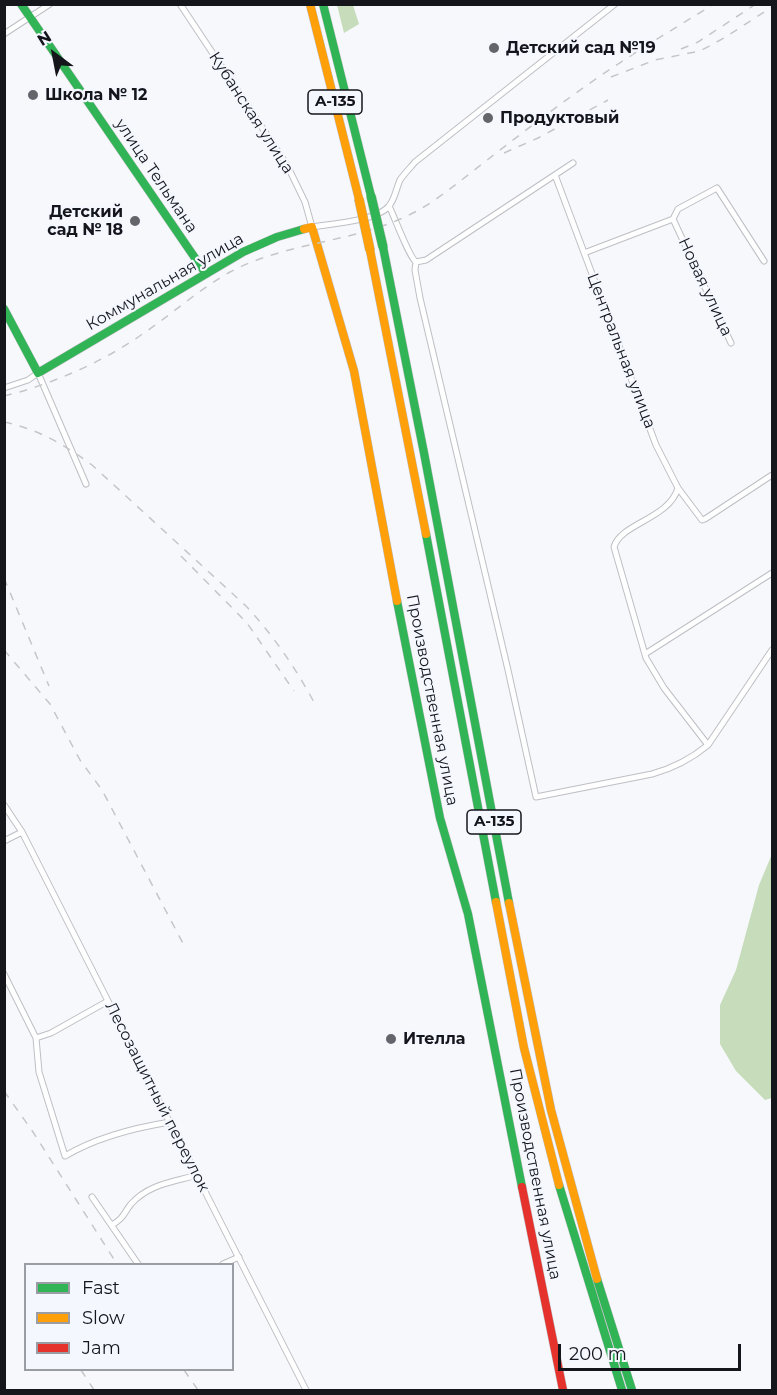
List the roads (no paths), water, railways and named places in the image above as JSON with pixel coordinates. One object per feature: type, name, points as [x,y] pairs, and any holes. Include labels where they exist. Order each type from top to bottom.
[{"type":"main road","name":"улица Тельмана","points":[[21,4],[206,274]]},
{"type":"main road","name":"А-135","points":[[310,4],[359,199],[400,396],[524,1048],[551,1157],[622,1390]]},
{"type":"main road","name":"А-135","points":[[323,4],[383,247],[409,372],[539,1055],[562,1155],[585,1238],[632,1390]]},
{"type":"main road","name":"Коммунальная улица","points":[[38,373],[206,274],[276,237],[312,227]]},
{"type":"main road","name":"Производственная улица","points":[[312,227],[356,380],[417,709],[440,818],[468,914],[563,1390]]},
{"type":"main road","points":[[4,309],[38,373]]},
{"type":"street","points":[[4,34],[50,4]]},
{"type":"street","name":"Кубанская улица","points":[[180,4],[287,165],[305,202],[312,227]]},
{"type":"street","points":[[312,227],[380,213],[389,206],[400,180],[415,162],[615,4]]},
{"type":"street","points":[[416,262],[426,260],[573,163]]},
{"type":"street","name":"Центральная улица","points":[[555,174],[656,445],[678,488],[702,520],[772,475]]},
{"type":"street","points":[[672,219],[678,209],[717,188],[764,261]]},
{"type":"street","points":[[389,206],[410,256],[416,262]]},
{"type":"street","name":"Новая улица","points":[[584,253],[672,219],[731,343]]},
{"type":"street","points":[[416,262],[415,270],[420,298],[536,797],[669,769],[696,754],[708,745],[772,650]]},
{"type":"street","points":[[4,388],[28,380],[38,373],[86,484]]},
{"type":"street","points":[[678,488],[669,504],[623,534],[614,547],[645,654],[664,688],[708,745]]},
{"type":"street","points":[[645,654],[772,573]]},
{"type":"street","name":"Лесозащитный переулок","points":[[4,805],[22,832],[306,1390]]},
{"type":"street","points":[[4,841],[22,832]]},
{"type":"street","points":[[4,974],[36,1038],[39,1072],[64,1156],[86,1143],[133,1128],[170,1122]]},
{"type":"street","points":[[36,1038],[51,1033],[108,1001]]},
{"type":"street","points":[[112,1225],[123,1218],[131,1204],[151,1187],[197,1175]]},
{"type":"street","points":[[92,1197],[137,1263]]},
{"type":"street","points":[[226,1263],[239,1257]]},
{"type":"railway","points":[[4,396],[58,379],[110,354],[218,279],[252,262],[370,230],[415,212],[449,190],[593,81],[714,4]]},
{"type":"railway","points":[[681,49],[698,42],[756,4]]},
{"type":"railway","points":[[611,77],[655,60],[700,51],[772,7]]},
{"type":"railway","points":[[504,153],[538,138],[608,100]]},
{"type":"railway","points":[[4,422],[51,439],[92,465],[246,606],[284,654],[316,706]]},
{"type":"railway","points":[[181,556],[247,623],[294,691]]},
{"type":"railway","points":[[4,578],[49,686]]},
{"type":"railway","points":[[4,650],[50,704],[80,760],[102,790],[186,949]]},
{"type":"railway","points":[[4,1091],[33,1132],[116,1263]]},
{"type":"railway","points":[[82,1371],[94,1390]]},
{"type":"railway","points":[[185,1371],[198,1390]]},
{"type":"place","name":"Детский сад №19","points":[[494,48]]},
{"type":"place","name":"Школа № 12","points":[[33,95]]},
{"type":"place","name":"Продуктовый","points":[[488,118]]},
{"type":"place","name":"Детский сад № 18","points":[[135,221]]},
{"type":"place","name":"Ителла","points":[[391,1039]]}]
